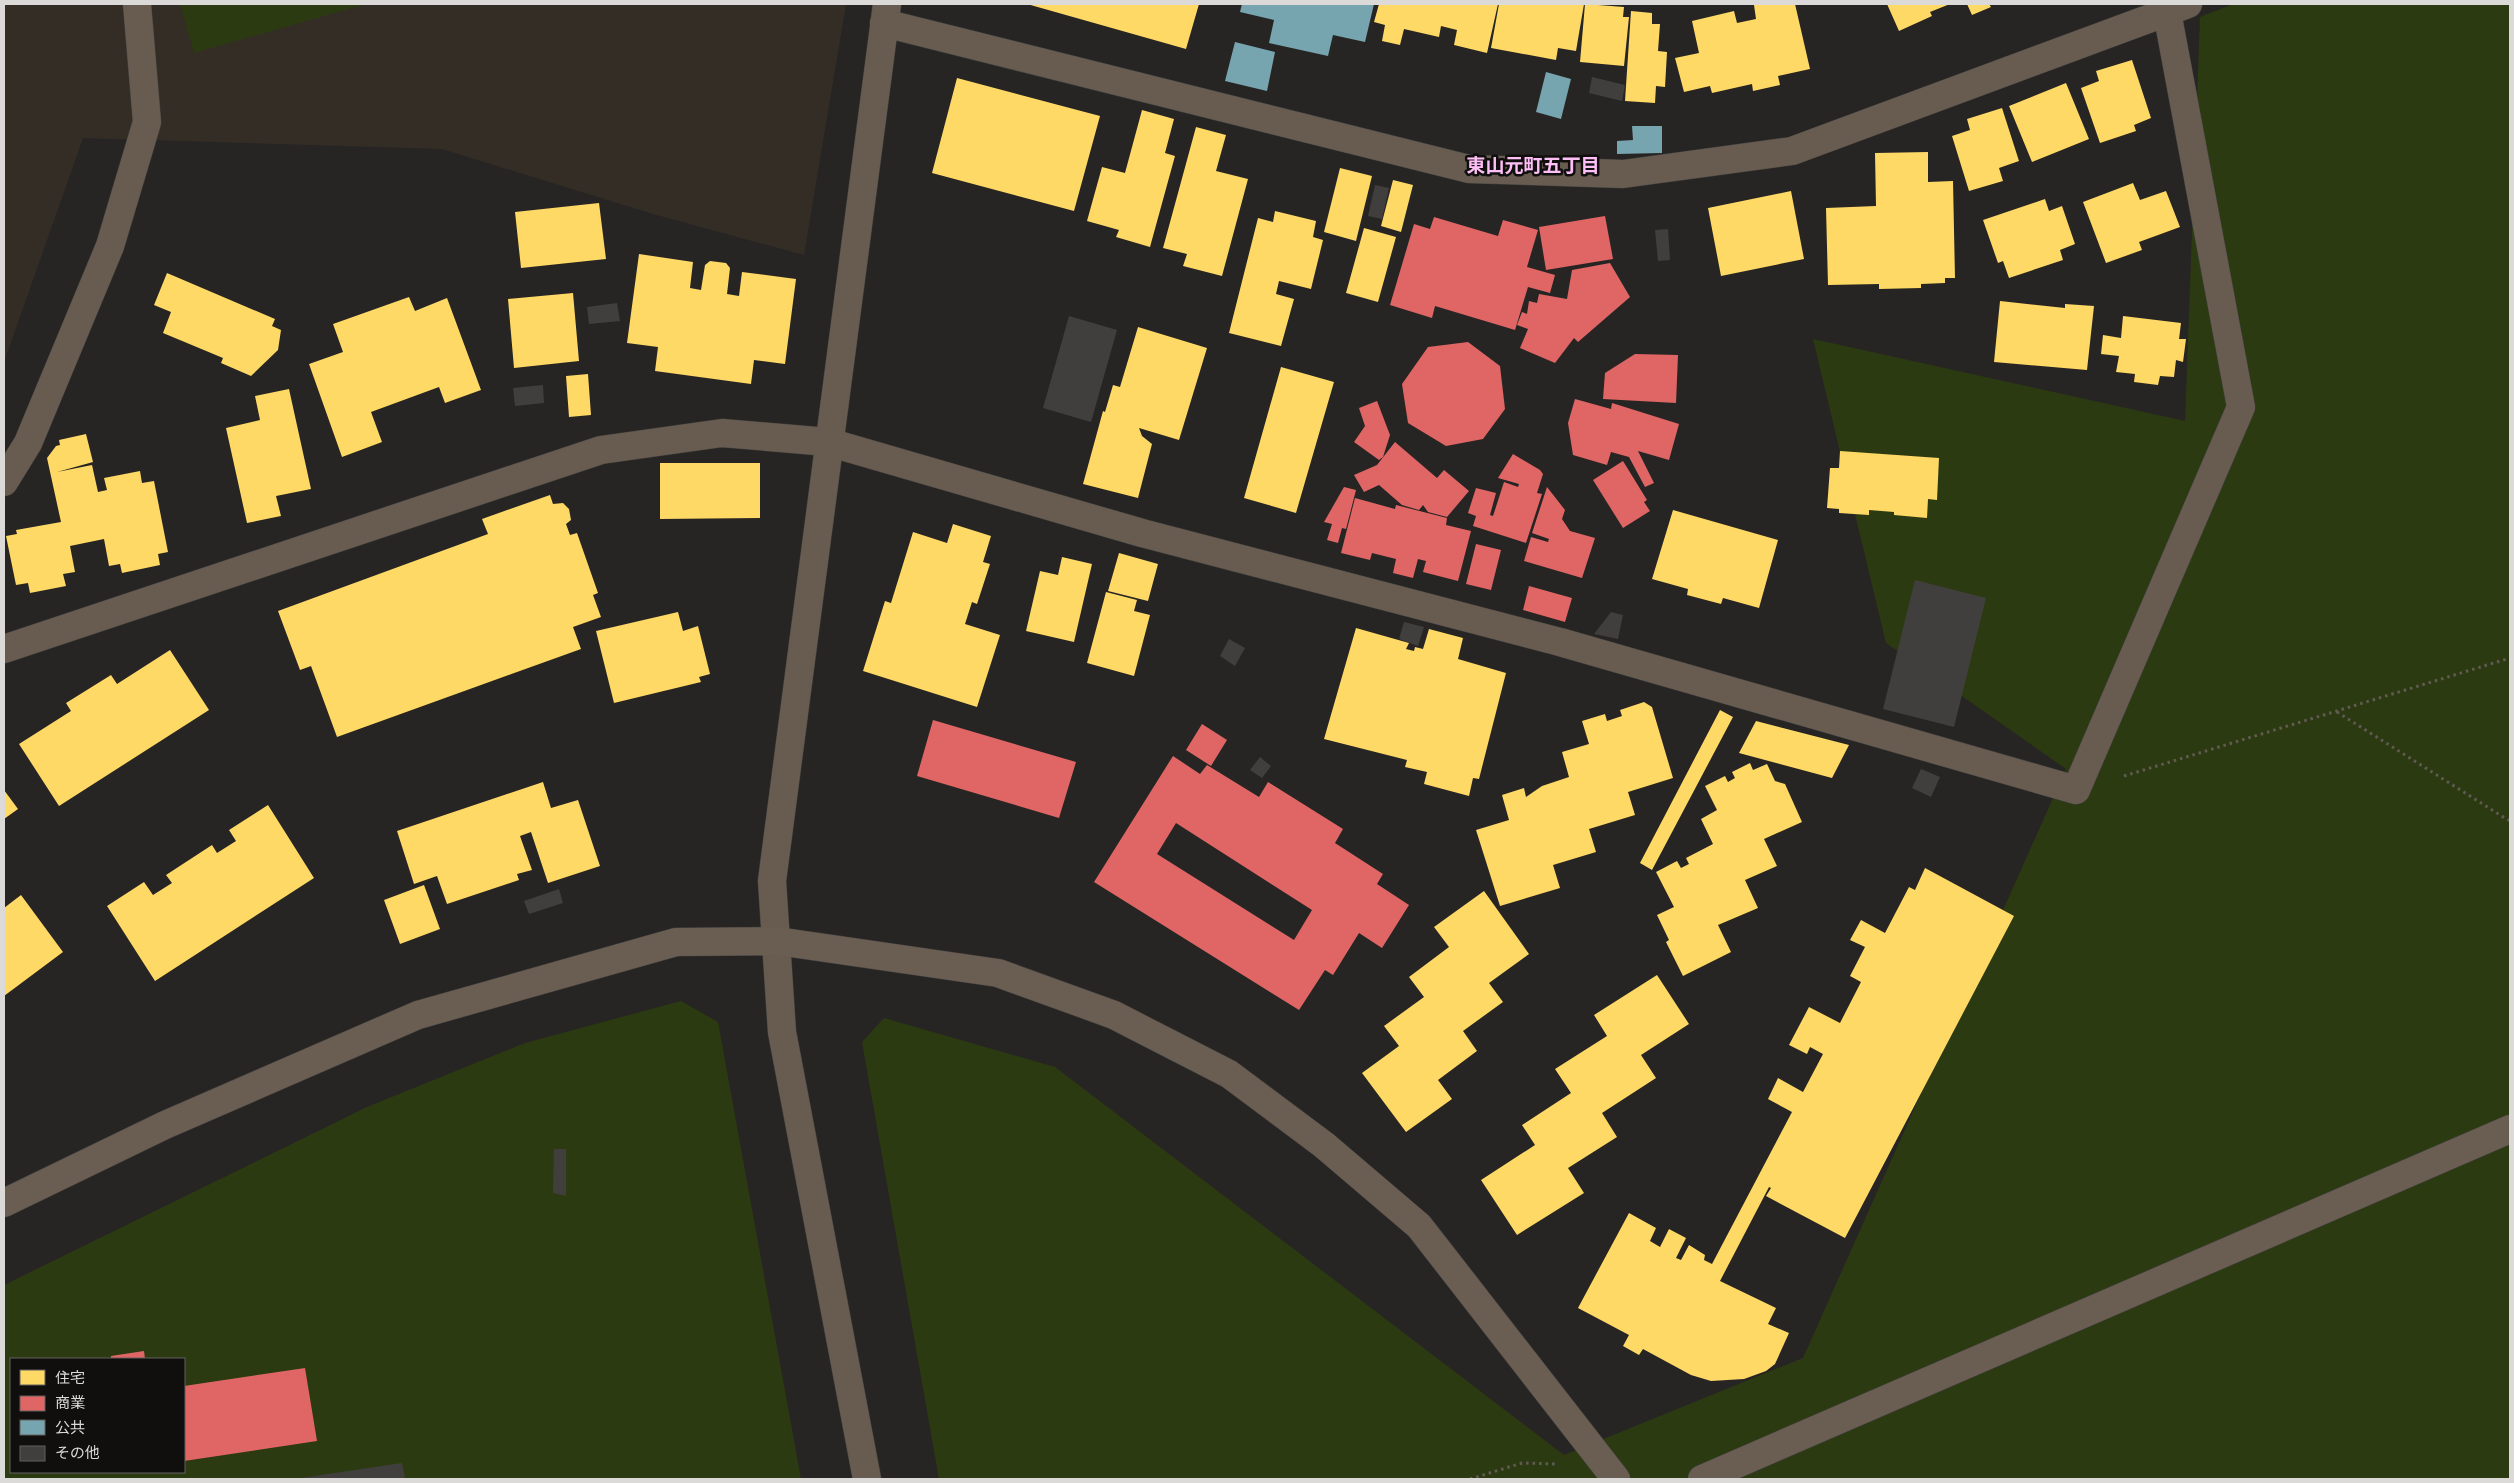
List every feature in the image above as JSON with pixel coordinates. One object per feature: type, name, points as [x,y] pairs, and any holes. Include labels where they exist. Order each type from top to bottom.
[{"type":"street","points":[[4,482],[28,443],[110,246],[147,122],[137,4]]},
{"type":"street","points":[[4,649],[602,450],[722,433],[828,442],[1142,533],[1560,642],[2076,790],[2241,407],[2177,8],[1792,151],[1623,174],[1469,169],[886,13],[828,442],[772,882],[782,1032],[867,1479]]},
{"type":"street","points":[[4,1203],[165,1125],[418,1015],[676,942],[777,941],[998,973],[1114,1015],[1229,1074],[1324,1145],[1419,1226],[1611,1472]]},
{"type":"street","points":[[1702,1479],[2510,1130]]},
{"type":"path","points":[[2076,790],[2510,658]]},
{"type":"path","points":[[2336,711],[2508,820],[2510,818]]},
{"type":"path","points":[[1470,1479],[1522,1463],[1611,1472]]},
{"type":"shaded area","points":[[4,4],[846,4],[804,255],[653,214],[442,149],[83,138],[4,362]]},
{"type":"green space","points":[[180,4],[366,4],[194,53]]},
{"type":"green space","points":[[2233,4],[2510,4],[2510,1479],[939,1479],[862,1042],[884,1018],[1055,1067],[1564,1455],[1803,1358],[2066,769],[1886,643],[1813,339],[2185,421],[2200,17]]},
{"type":"green space","points":[[681,1001],[718,1022],[801,1479],[4,1479],[4,1285],[367,1107],[525,1043]]},
{"type":"building: 住宅","points":[[1027,4],[1199,4],[1186,49]]},
{"type":"building: 住宅","points":[[1379,4],[1498,4],[1487,53],[1454,45],[1457,30],[1441,26],[1439,37],[1404,29],[1400,45],[1382,41],[1385,25],[1374,22]]},
{"type":"building: 住宅","points":[[1499,4],[1584,4],[1576,51],[1558,48],[1556,60],[1491,48]]},
{"type":"building: 住宅","points":[[1585,4],[1624,7],[1623,17],[1629,17],[1624,66],[1580,62]]},
{"type":"building: 住宅","points":[[1795,4],[1810,69],[1778,76],[1780,85],[1753,91],[1752,84],[1712,93],[1710,86],[1684,92],[1675,58],[1699,53],[1692,21],[1734,11],[1737,23],[1756,19],[1754,5]]},
{"type":"building: 住宅","points":[[1887,4],[1950,4],[1930,12],[1932,16],[1899,31]]},
{"type":"building: 住宅","points":[[1967,4],[1989,4],[1991,7],[1972,15]]},
{"type":"building: 住宅","points":[[1631,11],[1652,13],[1652,24],[1660,24],[1658,51],[1667,52],[1665,87],[1656,86],[1655,103],[1625,101]]},
{"type":"building: 住宅","points":[[2132,60],[2151,118],[2134,125],[2136,131],[2100,143],[2081,88],[2099,81],[2096,71]]},
{"type":"building: 住宅","points":[[957,78],[1100,116],[1074,211],[932,173]]},
{"type":"building: 住宅","points":[[2066,83],[2089,139],[2032,162],[2009,106]]},
{"type":"building: 住宅","points":[[2002,108],[2019,161],[1999,168],[2003,181],[1969,191],[1952,136],[1970,130],[1967,119]]},
{"type":"building: 住宅","points":[[1142,110],[1174,119],[1165,153],[1175,156],[1150,247],[1116,237],[1119,230],[1087,221],[1102,167],[1125,173]]},
{"type":"building: 住宅","points":[[1196,127],[1226,135],[1216,171],[1248,179],[1222,276],[1183,266],[1187,254],[1163,248]]},
{"type":"building: 住宅","points":[[1928,152],[1928,182],[1953,181],[1955,278],[1945,278],[1945,283],[1921,284],[1921,288],[1879,289],[1879,284],[1828,285],[1826,208],[1876,206],[1875,153]]},
{"type":"building: 住宅","points":[[1340,168],[1372,176],[1356,241],[1324,232]]},
{"type":"building: 住宅","points":[[1393,180],[1413,185],[1401,232],[1381,226]]},
{"type":"building: 住宅","points":[[2133,183],[2140,200],[2166,191],[2180,227],[2139,242],[2142,250],[2106,263],[2083,202]]},
{"type":"building: 住宅","points":[[1791,191],[1804,259],[1721,276],[1708,208]]},
{"type":"building: 住宅","points":[[2045,199],[2049,211],[2062,206],[2075,244],[2060,250],[2063,260],[2009,278],[2003,261],[1998,263],[1983,220]]},
{"type":"building: 住宅","points":[[599,203],[606,259],[521,268],[515,212]]},
{"type":"building: 住宅","points":[[1275,211],[1316,221],[1313,237],[1323,240],[1311,289],[1279,281],[1276,294],[1294,299],[1281,346],[1229,333],[1258,218],[1273,222]]},
{"type":"building: 住宅","points":[[1364,228],[1396,237],[1378,302],[1346,293]]},
{"type":"building: 住宅","points":[[639,254],[693,262],[690,288],[701,290],[705,265],[710,261],[726,263],[730,268],[727,294],[739,296],[742,272],[796,279],[785,364],[754,360],[751,384],[655,371],[658,347],[627,343]]},
{"type":"building: 住宅","points":[[167,273],[275,319],[272,326],[281,330],[278,350],[251,376],[221,363],[223,358],[163,333],[171,312],[154,305]]},
{"type":"building: 住宅","points":[[573,293],[579,361],[514,368],[508,299]]},
{"type":"building: 住宅","points":[[409,297],[415,311],[447,298],[481,390],[445,403],[439,387],[371,412],[382,442],[342,457],[309,364],[343,352],[333,324]]},
{"type":"building: 住宅","points":[[2000,301],[2065,308],[2065,304],[2094,306],[2087,370],[1994,362]]},
{"type":"building: 住宅","points":[[2123,316],[2181,323],[2179,339],[2186,339],[2183,362],[2176,360],[2174,377],[2160,376],[2158,385],[2134,382],[2135,374],[2116,372],[2119,356],[2101,354],[2103,335],[2121,338]]},
{"type":"building: 住宅","points":[[1138,327],[1207,348],[1179,440],[1139,428],[1142,436],[1152,444],[1138,498],[1083,484],[1103,411],[1105,412],[1113,385],[1120,387]]},
{"type":"building: 住宅","points":[[1281,367],[1334,382],[1296,513],[1244,498]]},
{"type":"building: 住宅","points":[[588,374],[591,415],[569,417],[566,376]]},
{"type":"building: 住宅","points":[[289,389],[311,489],[276,496],[281,516],[247,523],[226,428],[260,420],[255,396]]},
{"type":"building: 住宅","points":[[86,434],[93,462],[57,472],[92,465],[98,492],[107,490],[104,478],[140,471],[142,483],[154,481],[168,552],[158,554],[160,565],[122,573],[120,564],[109,566],[104,539],[70,546],[75,572],[63,574],[66,586],[30,593],[28,583],[16,585],[6,536],[17,534],[16,530],[61,522],[47,458],[56,446],[60,445],[59,440]]},
{"type":"building: 住宅","points":[[1840,451],[1939,458],[1937,500],[1928,499],[1927,518],[1894,515],[1894,512],[1869,510],[1869,515],[1839,513],[1839,509],[1827,508],[1830,468],[1839,468]]},
{"type":"building: 住宅","points":[[660,463],[760,463],[760,518],[660,519]]},
{"type":"building: 住宅","points":[[550,495],[553,504],[563,503],[569,509],[571,520],[566,524],[570,535],[577,533],[598,593],[593,595],[601,617],[573,627],[581,649],[337,737],[311,666],[300,670],[278,611],[488,534],[482,519]]},
{"type":"building: 住宅","points":[[1673,510],[1778,540],[1759,608],[1723,598],[1721,604],[1687,595],[1688,589],[1652,579]]},
{"type":"building: 住宅","points":[[953,524],[991,536],[983,562],[990,564],[977,604],[972,602],[965,624],[1000,635],[977,707],[863,671],[885,601],[891,603],[913,532],[947,543]]},
{"type":"building: 住宅","points":[[1119,553],[1158,564],[1148,601],[1108,591]]},
{"type":"building: 住宅","points":[[1062,557],[1092,564],[1074,642],[1026,631],[1040,571],[1058,575]]},
{"type":"building: 住宅","points":[[1106,592],[1137,600],[1134,611],[1150,615],[1134,676],[1087,663]]},
{"type":"building: 住宅","points":[[678,612],[683,631],[698,626],[710,674],[699,677],[701,682],[614,703],[596,631]]},
{"type":"building: 住宅","points":[[1356,628],[1409,643],[1406,649],[1414,651],[1415,647],[1423,649],[1429,629],[1463,638],[1458,659],[1506,673],[1479,779],[1473,778],[1469,796],[1424,784],[1427,772],[1405,767],[1407,760],[1324,739]]},
{"type":"building: 住宅","points":[[170,650],[209,710],[59,806],[19,744],[71,711],[66,703],[111,675],[117,684]]},
{"type":"building: 住宅","points":[[1644,702],[1652,707],[1673,778],[1628,792],[1635,815],[1589,829],[1596,852],[1553,865],[1560,888],[1500,906],[1476,830],[1509,820],[1502,795],[1524,788],[1526,797],[1542,786],[1569,777],[1562,752],[1589,744],[1582,721],[1605,714],[1607,721],[1622,716],[1620,710]]},
{"type":"building: 住宅","points":[[1720,710],[1733,717],[1652,870],[1640,863]]},
{"type":"building: 住宅","points":[[1756,721],[1849,745],[1832,778],[1739,753]]},
{"type":"building: 住宅","points":[[1750,763],[1753,770],[1767,764],[1775,781],[1785,784],[1802,822],[1764,839],[1777,866],[1745,880],[1758,908],[1718,925],[1731,952],[1683,976],[1666,942],[1669,940],[1657,915],[1674,907],[1656,872],[1677,861],[1681,868],[1689,864],[1686,858],[1713,844],[1701,819],[1717,810],[1705,786],[1725,776],[1728,782],[1735,778],[1732,772]]},
{"type":"building: 住宅","points":[[543,782],[551,808],[578,800],[600,866],[548,883],[531,832],[520,836],[532,870],[517,874],[519,880],[447,904],[437,876],[414,884],[397,831]]},
{"type":"building: 住宅","points":[[4,790],[18,809],[4,819]]},
{"type":"building: 住宅","points":[[268,805],[314,878],[155,981],[107,906],[144,882],[153,895],[172,883],[166,875],[212,845],[217,853],[236,841],[229,830]]},
{"type":"building: 住宅","points":[[1925,868],[2014,916],[1845,1238],[1766,1196],[1771,1188],[1769,1187],[1720,1281],[1776,1308],[1768,1324],[1789,1333],[1775,1364],[1766,1371],[1744,1379],[1711,1381],[1691,1375],[1643,1349],[1639,1355],[1623,1346],[1629,1335],[1578,1308],[1629,1213],[1656,1228],[1650,1241],[1660,1247],[1669,1229],[1686,1238],[1676,1258],[1681,1260],[1689,1245],[1705,1255],[1704,1260],[1712,1264],[1792,1112],[1768,1099],[1778,1078],[1803,1092],[1823,1054],[1810,1047],[1807,1054],[1789,1045],[1809,1007],[1840,1023],[1861,982],[1850,976],[1865,947],[1850,940],[1861,920],[1885,933],[1909,887],[1915,890]]},
{"type":"building: 住宅","points":[[424,885],[440,929],[400,944],[384,900]]},
{"type":"building: 住宅","points":[[1484,891],[1529,954],[1489,983],[1503,1002],[1463,1031],[1477,1051],[1438,1080],[1452,1099],[1406,1132],[1362,1073],[1399,1046],[1384,1026],[1424,997],[1409,977],[1449,947],[1434,927]]},
{"type":"building: 住宅","points":[[21,895],[63,952],[4,996],[4,908]]},
{"type":"building: 住宅","points":[[1657,975],[1689,1024],[1641,1055],[1656,1078],[1602,1113],[1617,1137],[1568,1168],[1584,1193],[1517,1235],[1481,1180],[1535,1145],[1522,1125],[1571,1093],[1555,1069],[1607,1036],[1594,1015]]},
{"type":"building: 商業","points":[[1605,216],[1613,259],[1546,270],[1539,227]]},
{"type":"building: 商業","points":[[1434,217],[1498,236],[1503,220],[1538,230],[1527,267],[1555,275],[1550,293],[1528,287],[1515,330],[1435,306],[1432,318],[1390,305],[1414,224],[1430,229]]},
{"type":"building: 商業","points":[[1610,263],[1630,297],[1578,342],[1574,338],[1555,363],[1520,348],[1528,329],[1517,325],[1522,312],[1527,314],[1529,301],[1537,303],[1539,294],[1567,299],[1572,270]]},
{"type":"building: 商業","points":[[1468,342],[1500,366],[1505,409],[1483,439],[1446,446],[1408,423],[1402,384],[1428,347]]},
{"type":"building: 商業","points":[[1635,354],[1678,355],[1676,403],[1603,399],[1605,373]]},
{"type":"building: 商業","points":[[1575,399],[1611,409],[1612,403],[1679,424],[1669,460],[1638,451],[1654,483],[1645,487],[1629,457],[1611,452],[1607,465],[1573,455],[1568,423]]},
{"type":"building: 商業","points":[[1377,401],[1390,435],[1383,457],[1379,460],[1354,442],[1365,426],[1359,408]]},
{"type":"building: 商業","points":[[1395,442],[1437,478],[1444,470],[1469,491],[1447,517],[1428,512],[1423,505],[1419,510],[1402,505],[1379,485],[1364,492],[1354,475],[1377,465]]},
{"type":"building: 商業","points":[[1513,454],[1540,470],[1543,474],[1537,493],[1542,494],[1526,543],[1473,526],[1476,516],[1468,513],[1476,488],[1496,493],[1490,515],[1493,516],[1504,482],[1518,487],[1519,484],[1498,478]]},
{"type":"building: 商業","points":[[1623,461],[1647,500],[1644,502],[1650,511],[1623,528],[1593,480]]},
{"type":"building: 商業","points":[[1344,487],[1356,490],[1346,529],[1342,528],[1338,543],[1327,540],[1332,524],[1324,522]]},
{"type":"building: 商業","points":[[1547,487],[1565,510],[1562,519],[1570,531],[1595,538],[1582,578],[1524,561],[1531,537],[1548,542],[1549,539],[1532,533]]},
{"type":"building: 商業","points":[[1355,498],[1395,509],[1396,505],[1447,518],[1446,525],[1471,531],[1458,581],[1423,572],[1426,561],[1418,559],[1413,578],[1393,573],[1396,559],[1372,553],[1370,560],[1341,553]]},
{"type":"building: 商業","points":[[1476,544],[1501,550],[1491,590],[1466,584]]},
{"type":"building: 商業","points":[[1529,586],[1572,598],[1565,622],[1523,610]]},
{"type":"building: 商業","points":[[933,720],[1076,762],[1059,818],[917,776]]},
{"type":"building: 商業","points":[[1202,724],[1227,740],[1211,766],[1186,750]]},
{"type":"building: 商業","points":[[1173,756],[1200,774],[1207,765],[1259,797],[1268,782],[1343,829],[1335,843],[1383,874],[1377,884],[1409,905],[1382,948],[1359,933],[1333,975],[1325,970],[1299,1010],[1094,882]],"holes":[[[1176,823],[1312,910],[1294,940],[1157,854]]]},
{"type":"building: 商業","points":[[144,1351],[145,1358],[111,1358],[111,1356]]},
{"type":"building: 商業","points":[[305,1368],[317,1441],[185,1461],[185,1386]]},
{"type":"building: 公共","points":[[1242,4],[1374,4],[1365,42],[1333,35],[1328,56],[1269,43],[1274,20],[1240,12]]},
{"type":"building: 公共","points":[[1235,42],[1275,52],[1267,91],[1225,81]]},
{"type":"building: 公共","points":[[1546,72],[1571,79],[1561,119],[1536,112]]},
{"type":"building: 公共","points":[[1632,126],[1662,126],[1662,153],[1617,154],[1617,141],[1633,140]]},
{"type":"building: その他","points":[[1592,77],[1625,85],[1622,101],[1589,93]]},
{"type":"building: その他","points":[[1375,185],[1389,188],[1382,219],[1368,216]]},
{"type":"building: その他","points":[[1668,229],[1670,260],[1658,261],[1655,230]]},
{"type":"building: その他","points":[[617,303],[620,321],[589,324],[587,307]]},
{"type":"building: その他","points":[[1069,316],[1117,330],[1091,422],[1043,408]]},
{"type":"building: その他","points":[[543,385],[544,403],[515,406],[513,388]]},
{"type":"building: その他","points":[[1915,580],[1986,598],[1954,727],[1883,709]]},
{"type":"building: その他","points":[[1611,612],[1623,615],[1618,639],[1594,634]]},
{"type":"building: その他","points":[[1404,622],[1424,627],[1418,646],[1399,639]]},
{"type":"building: その他","points":[[1229,639],[1245,648],[1235,666],[1220,656]]},
{"type":"building: その他","points":[[1260,757],[1271,766],[1262,778],[1250,770]]},
{"type":"building: その他","points":[[1921,769],[1940,777],[1931,797],[1912,788]]},
{"type":"building: その他","points":[[559,889],[563,903],[529,914],[524,901]]},
{"type":"building: その他","points":[[554,1149],[566,1149],[566,1196],[553,1193]]},
{"type":"building: その他","points":[[402,1463],[405,1479],[301,1479],[301,1478]]},
{"type":"district","name":"東山元町五丁目","points":[[1533,165]]}]
